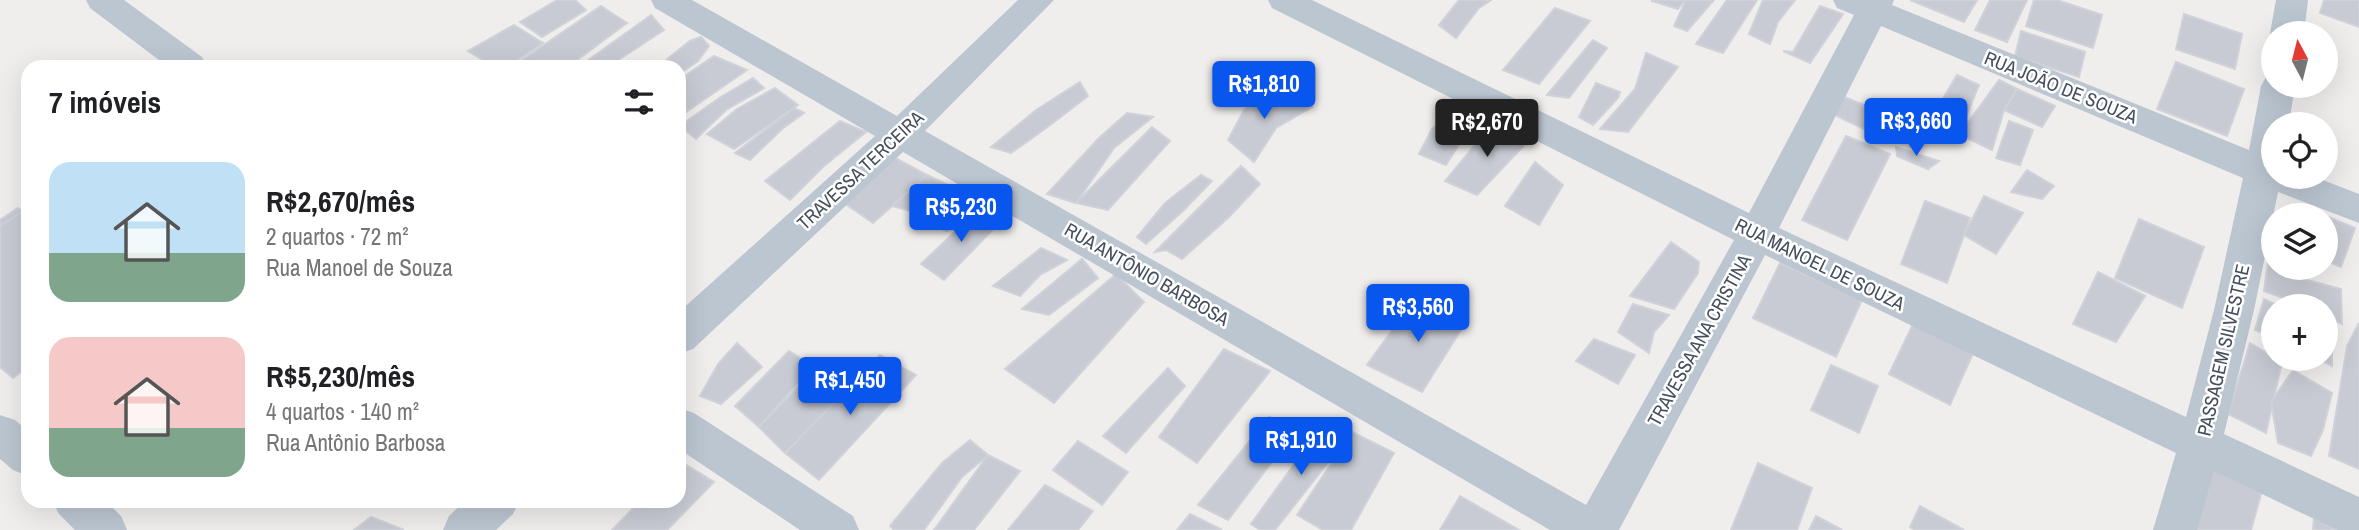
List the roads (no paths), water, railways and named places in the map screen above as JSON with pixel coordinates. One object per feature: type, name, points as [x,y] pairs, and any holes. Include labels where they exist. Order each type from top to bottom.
[{"type":"street","points":[[102,0],[182,60]]},
{"type":"street","name":"RUA ANTÔNIO BARBOSA","points":[[667,0],[1590,530]]},
{"type":"street","name":"TRAVESSA TERCEIRA","points":[[686,331],[901,133],[1038,0]]},
{"type":"street","name":"RUA MANOEL DE SOUZA","points":[[1284,0],[1757,234],[2359,520]]},
{"type":"street","points":[[2289,21],[2292,0]]},
{"type":"street","name":"TRAVESSA ANA CRISTINA","points":[[1596,530],[1757,234],[1866,3]]},
{"type":"street","name":"RUA JOÃO DE SOUZA","points":[[1866,3],[2261,169]]},
{"type":"street","name":"PASSAGEM SILVESTRE","points":[[2175,530],[2268,189]]},
{"type":"street","name":"RUA JOÃO DE SOUZA","points":[[2309,189],[2359,209]]},
{"type":"street","points":[[686,430],[837,530]]},
{"type":"street","points":[[0,433],[21,451]]},
{"type":"street","points":[[82,508],[105,530]]},
{"type":"street","points":[[465,530],[489,508]]}]
